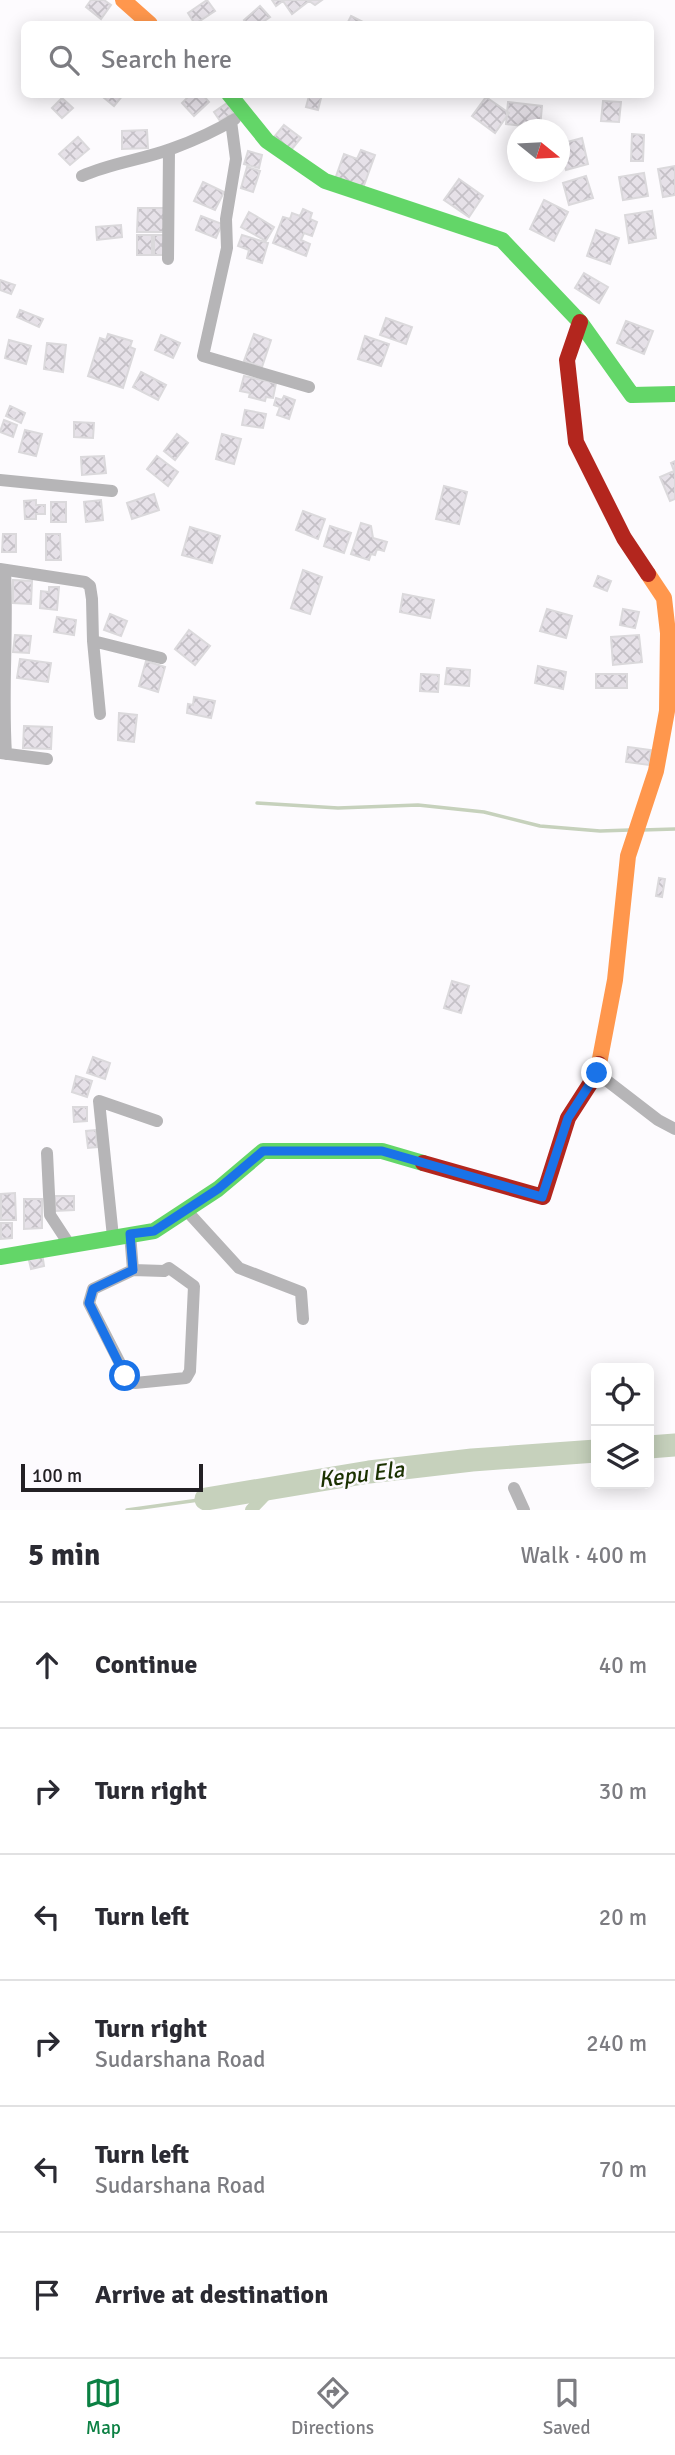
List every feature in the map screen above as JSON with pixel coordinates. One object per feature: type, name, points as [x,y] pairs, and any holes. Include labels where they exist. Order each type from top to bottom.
[{"type":"street","points":[[123,0],[147,21]]},
{"type":"street","points":[[230,98],[237,117],[236,159],[226,219],[227,248],[203,356],[309,387]]},
{"type":"street","points":[[82,177],[104,166],[169,150],[214,132],[237,117]]},
{"type":"street","points":[[237,117],[325,181],[502,240],[580,322],[632,395],[675,394]]},
{"type":"street","points":[[168,259],[169,150]]},
{"type":"street","points":[[0,1257],[154,1231],[218,1189],[263,1151],[382,1151],[542,1197],[568,1118],[597,1073],[615,980],[628,856],[656,771],[667,711],[668,633],[664,598],[624,538],[576,442],[568,360],[580,322]]},
{"type":"street","points":[[0,480],[112,491]]},
{"type":"street","points":[[47,759],[3,753],[7,616],[2,570],[85,582],[90,586],[100,713]]},
{"type":"street","points":[[93,641],[161,658]]},
{"type":"street","points":[[597,1073],[657,1120],[675,1129]]},
{"type":"street","points":[[113,1237],[99,1101],[157,1121]]},
{"type":"street","points":[[47,1153],[50,1215],[69,1244]]},
{"type":"street","points":[[186,1210],[239,1268],[301,1292],[303,1319]]},
{"type":"street","points":[[130,1234],[133,1270]]},
{"type":"street","points":[[169,1268],[194,1286],[190,1371],[186,1378],[135,1383],[125,1376],[89,1303],[93,1289],[133,1270],[169,1268]]},
{"type":"street","points":[[514,1488],[524,1510]]},
{"type":"building","points":[[91,0],[104,0],[111,5],[101,19],[86,7]]},
{"type":"building","points":[[207,0],[215,11],[200,21],[193,21],[188,13]]},
{"type":"building","points":[[272,0],[322,0],[315,5],[309,1],[292,14],[283,1],[276,6]]},
{"type":"building","points":[[260,6],[270,17],[264,21],[244,20]]},
{"type":"building","points":[[351,16],[361,21],[348,21]]},
{"type":"building","points":[[62,98],[73,108],[62,118],[52,108]]},
{"type":"building","points":[[104,98],[121,98],[114,106]]},
{"type":"building","points":[[187,98],[206,98],[209,102],[194,116],[182,103]]},
{"type":"building","points":[[308,98],[321,98],[318,110],[306,107]]},
{"type":"building","points":[[485,98],[509,113],[495,133],[472,116]]},
{"type":"building","points":[[603,101],[621,102],[619,122],[601,121]]},
{"type":"building","points":[[508,102],[542,106],[541,119],[507,119],[506,124]]},
{"type":"building","points":[[227,103],[233,113],[220,121],[214,112]]},
{"type":"building","points":[[284,125],[301,138],[291,150],[274,137]]},
{"type":"building","points":[[147,130],[148,148],[122,149],[122,131]]},
{"type":"building","points":[[632,134],[644,135],[643,161],[631,161]]},
{"type":"building","points":[[78,137],[89,149],[70,165],[59,154]]},
{"type":"building","points":[[582,138],[588,164],[570,169],[570,141]]},
{"type":"building","points":[[361,150],[375,155],[363,188],[335,179],[344,154],[357,159]]},
{"type":"building","points":[[248,151],[262,155],[259,168],[244,164]]},
{"type":"building","points":[[675,166],[675,195],[663,197],[658,169]]},
{"type":"building","points":[[247,167],[260,171],[253,192],[241,188]]},
{"type":"building","points":[[644,173],[648,196],[623,200],[619,177]]},
{"type":"building","points":[[586,176],[593,198],[569,205],[563,183]]},
{"type":"building","points":[[459,179],[483,196],[469,217],[444,200]]},
{"type":"building","points":[[203,182],[224,192],[215,210],[194,201]]},
{"type":"building","points":[[544,200],[568,212],[554,241],[530,229]]},
{"type":"building","points":[[138,208],[166,208],[165,232],[137,232]]},
{"type":"building","points":[[303,209],[312,213],[310,219],[317,222],[312,236],[304,233],[301,240],[310,244],[306,256],[273,243],[283,217],[290,219],[292,213],[300,216]]},
{"type":"building","points":[[652,211],[656,238],[629,243],[625,215]]},
{"type":"building","points":[[249,212],[274,227],[266,241],[241,227]]},
{"type":"building","points":[[201,216],[222,224],[216,238],[196,230]]},
{"type":"building","points":[[121,225],[122,237],[97,240],[96,227]]},
{"type":"building","points":[[596,230],[619,238],[610,264],[587,256]]},
{"type":"building","points":[[137,235],[152,235],[152,255],[137,255]]},
{"type":"building","points":[[154,235],[165,235],[165,255],[154,255]]},
{"type":"building","points":[[242,235],[268,243],[262,263],[247,258],[249,250],[238,246]]},
{"type":"building","points":[[584,273],[608,287],[599,303],[575,288]]},
{"type":"building","points":[[0,280],[15,285],[11,294],[0,290]]},
{"type":"building","points":[[20,310],[43,319],[39,327],[17,317]]},
{"type":"building","points":[[386,318],[412,327],[406,344],[380,335]]},
{"type":"building","points":[[626,321],[653,331],[644,354],[617,343]]},
{"type":"building","points":[[108,334],[132,341],[130,347],[135,349],[123,388],[88,376],[100,338],[106,340]]},
{"type":"building","points":[[254,334],[271,340],[262,367],[244,361]]},
{"type":"building","points":[[161,335],[180,343],[173,358],[155,350]]},
{"type":"building","points":[[365,336],[389,344],[381,366],[358,359]]},
{"type":"building","points":[[9,340],[31,346],[26,364],[5,358]]},
{"type":"building","points":[[47,343],[66,345],[63,372],[44,369]]},
{"type":"building","points":[[141,372],[166,385],[158,400],[133,387]]},
{"type":"building","points":[[244,376],[276,383],[273,398],[266,397],[265,401],[249,397],[250,393],[240,391]]},
{"type":"building","points":[[284,396],[295,400],[289,419],[277,415],[280,407],[274,405],[276,398],[282,400]]},
{"type":"building","points":[[10,406],[25,413],[21,423],[6,416]]},
{"type":"building","points":[[245,410],[266,414],[263,428],[242,425]]},
{"type":"building","points":[[4,420],[17,425],[13,437],[0,432]]},
{"type":"building","points":[[74,422],[94,423],[93,438],[74,437]]},
{"type":"building","points":[[25,430],[42,434],[36,456],[19,452]]},
{"type":"building","points":[[177,434],[188,443],[175,460],[164,451]]},
{"type":"building","points":[[222,434],[241,439],[234,464],[216,459]]},
{"type":"building","points":[[104,456],[106,473],[82,475],[81,457]]},
{"type":"building","points":[[157,456],[178,472],[168,486],[147,469]]},
{"type":"building","points":[[675,461],[675,499],[670,501],[660,477],[674,471],[671,463]]},
{"type":"building","points":[[444,486],[467,492],[459,524],[436,519]]},
{"type":"building","points":[[154,494],[159,510],[132,519],[127,503]]},
{"type":"building","points":[[36,500],[36,505],[45,505],[45,514],[36,514],[36,519],[25,519],[24,501]]},
{"type":"building","points":[[101,500],[103,520],[86,522],[84,502]]},
{"type":"building","points":[[51,502],[66,502],[66,522],[51,522]]},
{"type":"building","points":[[303,511],[325,519],[318,539],[296,530]]},
{"type":"building","points":[[361,523],[371,526],[373,538],[387,542],[384,551],[377,549],[369,560],[351,554]]},
{"type":"building","points":[[330,526],[351,533],[344,553],[324,546]]},
{"type":"building","points":[[190,527],[220,536],[212,563],[182,555]]},
{"type":"building","points":[[3,534],[16,534],[16,552],[2,552]]},
{"type":"building","points":[[46,534],[60,534],[61,560],[46,560]]},
{"type":"building","points":[[303,570],[322,577],[310,614],[291,608]]},
{"type":"building","points":[[598,576],[611,581],[607,591],[594,586]]},
{"type":"building","points":[[13,580],[32,581],[31,604],[13,603]]},
{"type":"building","points":[[49,587],[59,587],[57,610],[40,608],[41,591],[49,592]]},
{"type":"building","points":[[403,594],[434,600],[430,618],[400,612]]},
{"type":"building","points":[[547,609],[572,616],[566,638],[540,631]]},
{"type":"building","points":[[623,609],[639,612],[635,628],[620,625]]},
{"type":"building","points":[[110,614],[127,621],[121,636],[104,630]]},
{"type":"building","points":[[57,617],[76,620],[74,635],[54,632]]},
{"type":"building","points":[[189,630],[210,646],[195,665],[175,649]]},
{"type":"building","points":[[15,635],[31,636],[29,653],[13,652]]},
{"type":"building","points":[[639,635],[642,662],[613,665],[611,637]]},
{"type":"building","points":[[20,659],[51,663],[48,682],[17,678]]},
{"type":"building","points":[[146,661],[165,667],[158,692],[139,686]]},
{"type":"building","points":[[538,666],[566,672],[563,689],[535,683]]},
{"type":"building","points":[[447,668],[470,670],[469,686],[445,684]]},
{"type":"building","points":[[421,674],[439,675],[438,692],[420,691]]},
{"type":"building","points":[[596,674],[627,674],[627,688],[596,688]]},
{"type":"building","points":[[194,697],[215,701],[211,718],[187,713],[188,704],[193,705]]},
{"type":"building","points":[[119,713],[137,715],[134,742],[118,740]]},
{"type":"building","points":[[24,726],[52,727],[51,749],[23,748]]},
{"type":"building","points":[[628,747],[651,750],[649,765],[626,762]]},
{"type":"building","points":[[659,878],[665,879],[662,897],[656,896]]},
{"type":"building","points":[[452,981],[469,986],[461,1013],[444,1008]]},
{"type":"building","points":[[93,1057],[110,1063],[105,1079],[87,1073]]},
{"type":"building","points":[[76,1076],[92,1081],[87,1097],[72,1092]]},
{"type":"building","points":[[73,1107],[87,1107],[87,1121],[74,1122]]},
{"type":"building","points":[[96,1130],[97,1147],[88,1148],[86,1131]]},
{"type":"building","points":[[15,1193],[16,1220],[1,1220],[1,1194]]},
{"type":"building","points":[[55,1196],[74,1196],[74,1210],[55,1211]]},
{"type":"building","points":[[24,1199],[42,1199],[42,1228],[24,1229]]},
{"type":"building","points":[[1,1223],[12,1223],[12,1238],[1,1239]]},
{"type":"building","points":[[42,1253],[44,1266],[31,1269],[28,1256]]},
{"type":"waterway","points":[[257,803],[338,808],[418,805],[484,812],[540,826],[600,831],[630,830]]},
{"type":"waterway","points":[[642,830],[675,829]]},
{"type":"waterway","name":"Kepu Ela","points":[[654,1447],[675,1445]]},
{"type":"waterway","name":"Kepu Ela","points":[[206,1499],[369,1472],[472,1460],[591,1451]]},
{"type":"waterway","points":[[251,1510],[272,1488]]},
{"type":"waterway","name":"Kepu Ela","points":[[127,1510],[206,1499]]},
{"type":"traffic: fast","points":[[232,98],[267,141],[325,181],[502,240],[580,322],[632,395],[675,394]]},
{"type":"traffic: fast","points":[[0,1257],[154,1231],[218,1189],[263,1151],[382,1151],[423,1163]]},
{"type":"traffic: slow","points":[[123,0],[147,21]]},
{"type":"traffic: slow","points":[[599,1064],[615,980],[628,856],[656,771],[667,711],[668,633],[664,598],[648,574]]},
{"type":"traffic: jam","points":[[580,322],[567,360],[576,442],[624,538],[648,574]]},
{"type":"traffic: jam","points":[[423,1163],[543,1197],[568,1118],[597,1073],[599,1064]]},
{"type":"route","points":[[125,1376],[89,1303],[93,1289],[133,1270],[130,1234],[154,1231],[218,1189],[263,1151],[382,1151],[542,1197],[568,1118],[597,1073]]}]
